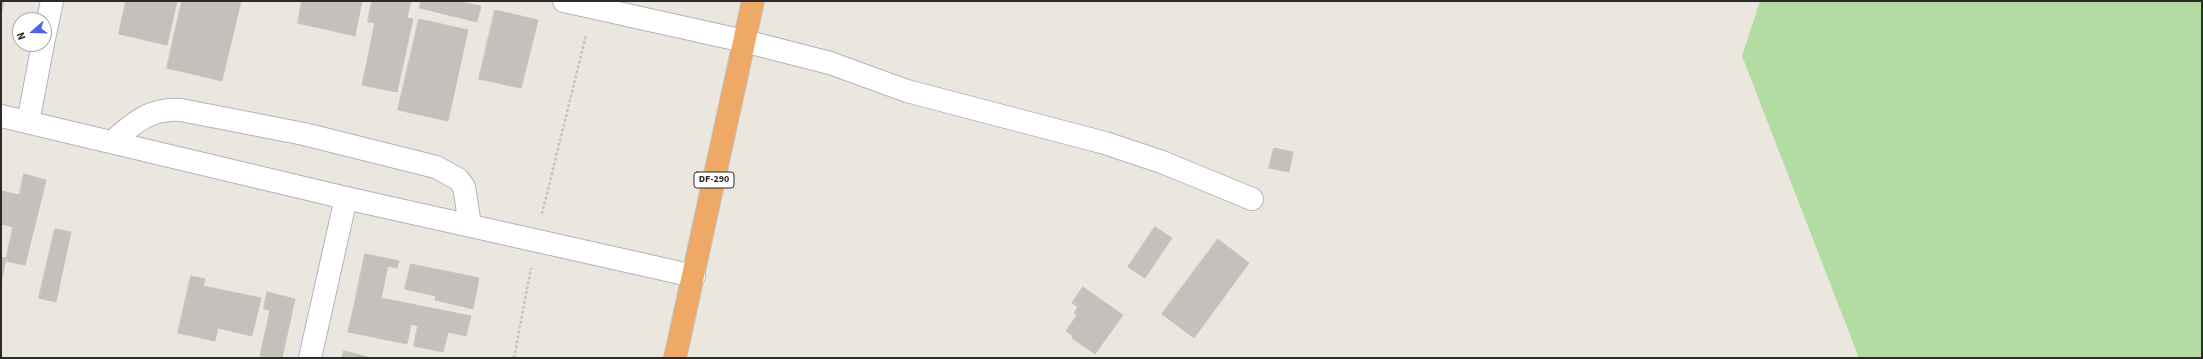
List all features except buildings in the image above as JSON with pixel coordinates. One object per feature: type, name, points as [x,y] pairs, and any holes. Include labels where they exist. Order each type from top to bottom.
[{"type":"highway","name":"DF-290","points":[[675,358],[753,1]]},
{"type":"street","points":[[50,12],[52,1]]},
{"type":"street","points":[[564,1],[744,41],[830,63],[921,95],[1105,143],[1162,162],[1252,199]]},
{"type":"street","points":[[28,122],[41,52]]},
{"type":"street","points":[[112,142],[131,125],[164,109],[181,110],[304,134],[436,167],[458,179],[464,186],[470,225]]},
{"type":"street","points":[[1,116],[346,198],[694,276]]},
{"type":"street","points":[[310,358],[346,198]]},
{"type":"path","points":[[514,358],[536,240],[592,8]]},
{"type":"green space","points":[[1760,1],[2202,1],[2202,358],[1859,358],[1742,56]]}]
